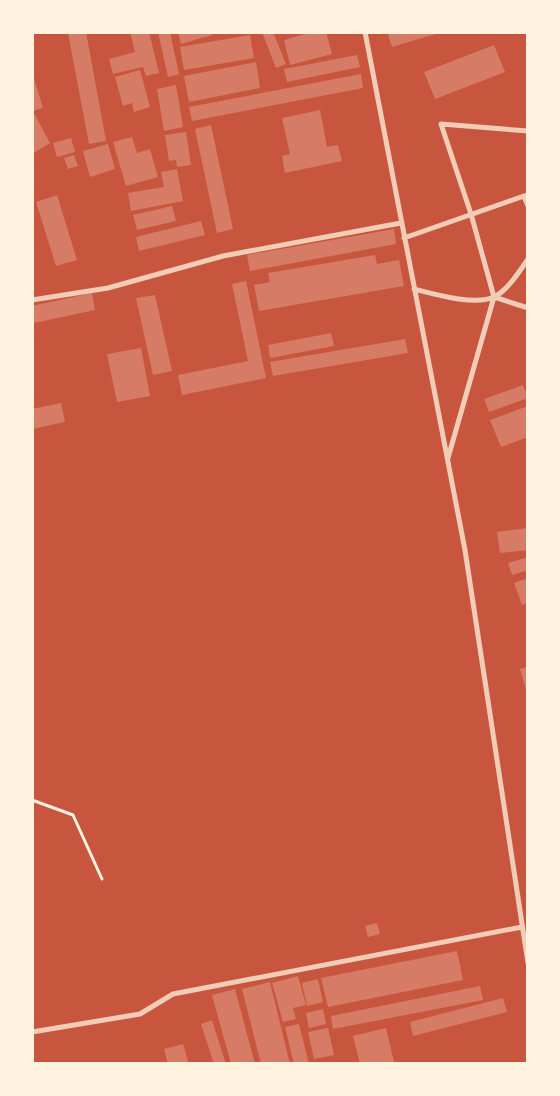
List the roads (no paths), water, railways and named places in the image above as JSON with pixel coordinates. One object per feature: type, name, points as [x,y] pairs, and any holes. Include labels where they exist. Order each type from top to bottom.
[{"type":"street","points":[[365,32],[465,550],[528,963]]},
{"type":"street","points":[[447,461],[494,297],[471,214],[441,124],[528,131]]},
{"type":"street","points":[[404,238],[526,195],[528,206]]},
{"type":"street","points":[[32,300],[108,288],[223,256],[401,224]]},
{"type":"street","points":[[494,297],[515,278],[528,259]]},
{"type":"street","points":[[414,289],[461,300],[494,297],[528,308]]},
{"type":"street","points":[[32,1032],[140,1014],[174,994],[522,927]]}]
